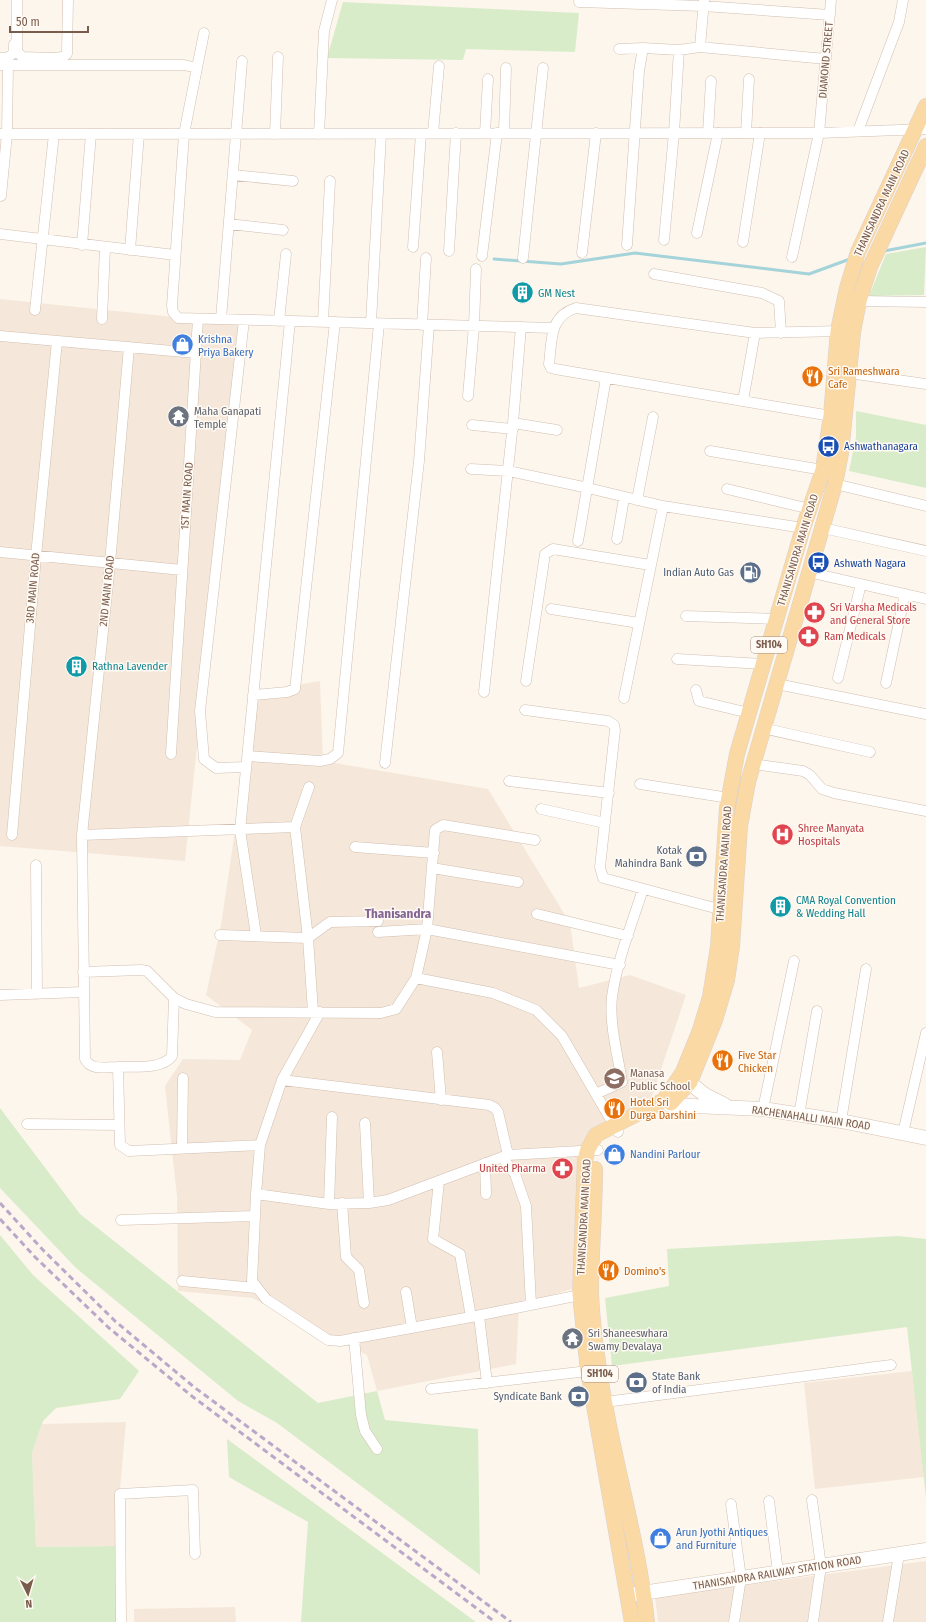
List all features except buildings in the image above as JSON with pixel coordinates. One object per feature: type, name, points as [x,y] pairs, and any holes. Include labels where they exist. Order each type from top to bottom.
[{"type":"main road","name":"THANISANDRA MAIN ROAD","points":[[727,911],[729,798],[737,754],[803,528],[823,470],[831,416],[838,331],[847,288],[858,252],[922,129],[926,106]]},
{"type":"main road","name":"THANISANDRA MAIN ROAD","points":[[629,1595],[588,1371],[586,1294],[586,1160],[593,1150],[596,1135],[616,1128],[667,1102],[685,1079],[710,996],[718,947],[727,911],[740,826],[762,728],[777,684],[808,572],[823,528],[835,484],[841,453],[849,373],[859,301],[870,267],[926,146]]},
{"type":"main road","name":"THANISANDRA MAIN ROAD","points":[[586,1294],[605,1402],[644,1593]]},
{"type":"main road","name":"SH104","points":[[644,1593],[647,1622]]},
{"type":"main road","name":"SH104","points":[[629,1595],[632,1622]]},
{"type":"street","points":[[0,58],[7,58],[14,53],[13,0]]},
{"type":"street","points":[[17,0],[17,51],[22,57],[53,61],[184,65],[197,68]]},
{"type":"street","points":[[1,196],[4,134],[4,65],[53,61],[67,54],[68,0]]},
{"type":"street","points":[[319,134],[324,31],[332,0]]},
{"type":"street","points":[[830,15],[831,0]]},
{"type":"street","points":[[858,132],[899,22],[903,0]]},
{"type":"street","name":"DIAMOND STREET","points":[[580,2],[704,3],[830,15],[819,133],[792,257]]},
{"type":"street","points":[[700,47],[704,3]]},
{"type":"street","points":[[204,33],[184,134],[175,255],[173,312],[178,318],[553,328]]},
{"type":"street","points":[[619,49],[643,48],[679,50],[700,47],[826,59]]},
{"type":"street","points":[[627,245],[639,72],[643,48]]},
{"type":"street","points":[[664,240],[674,133],[679,50]]},
{"type":"street","points":[[275,134],[278,57]]},
{"type":"street","points":[[221,320],[242,61]]},
{"type":"street","points":[[433,133],[440,66]]},
{"type":"street","points":[[482,256],[500,133],[506,68]]},
{"type":"street","points":[[523,258],[542,68]]},
{"type":"street","points":[[485,133],[488,79]]},
{"type":"street","points":[[746,133],[749,79]]},
{"type":"street","points":[[708,133],[711,81]]},
{"type":"street","points":[[4,134],[819,133],[922,129]]},
{"type":"street","points":[[582,253],[596,133]]},
{"type":"street","points":[[697,233],[718,133]]},
{"type":"street","points":[[743,242],[760,133]]},
{"type":"street","points":[[35,310],[41,240],[54,134]]},
{"type":"street","points":[[82,245],[91,134]]},
{"type":"street","points":[[130,250],[139,134]]},
{"type":"street","points":[[248,756],[320,761],[330,759],[338,753],[375,324],[381,134]]},
{"type":"street","points":[[413,247],[421,134]]},
{"type":"street","points":[[448,252],[456,134]]},
{"type":"street","points":[[233,175],[293,181]]},
{"type":"street","points":[[323,322],[330,181]]},
{"type":"street","points":[[229,224],[283,230]]},
{"type":"street","points":[[0,234],[105,248],[175,255]]},
{"type":"street","points":[[102,319],[105,248]]},
{"type":"street","points":[[279,321],[286,254]]},
{"type":"street","points":[[385,763],[418,461],[425,325],[426,258]]},
{"type":"street","points":[[468,396],[474,326],[476,269]]},
{"type":"street","points":[[654,274],[762,293],[779,301],[781,333]]},
{"type":"street","points":[[859,301],[926,302]]},
{"type":"street","points":[[831,416],[551,368],[549,364],[553,328],[560,317],[567,310],[576,308],[755,333],[854,332]]},
{"type":"street","name":"1ST MAIN ROAD","points":[[171,754],[198,319]]},
{"type":"street","points":[[244,320],[200,711],[204,759],[216,768],[246,767]]},
{"type":"street","points":[[256,935],[240,830],[290,321]]},
{"type":"street","points":[[253,696],[287,692],[295,689],[335,322]]},
{"type":"street","points":[[484,692],[513,426],[521,327]]},
{"type":"street","points":[[744,401],[755,333]]},
{"type":"street","points":[[0,336],[196,353]]},
{"type":"street","name":"3RD MAIN ROAD","points":[[12,835],[36,556],[57,341]]},
{"type":"street","name":"2ND MAIN ROAD","points":[[83,972],[82,835],[110,563],[129,347]]},
{"type":"street","points":[[849,373],[926,384]]},
{"type":"street","points":[[578,541],[606,378]]},
{"type":"street","points":[[637,500],[653,417]]},
{"type":"street","points":[[472,425],[513,426],[557,430]]},
{"type":"street","points":[[710,451],[823,470]]},
{"type":"street","points":[[471,469],[508,471],[663,506],[803,528]]},
{"type":"street","points":[[835,484],[926,506]]},
{"type":"street","points":[[727,489],[810,509]]},
{"type":"street","points":[[617,539],[624,498]]},
{"type":"street","points":[[624,698],[663,506]]},
{"type":"street","points":[[823,528],[926,551]]},
{"type":"street","points":[[526,681],[545,554],[548,551],[552,549],[650,565]]},
{"type":"street","points":[[0,552],[182,570]]},
{"type":"street","points":[[808,572],[926,599]]},
{"type":"street","points":[[838,678],[862,584]]},
{"type":"street","points":[[886,683],[905,594]]},
{"type":"street","points":[[551,609],[639,623]]},
{"type":"street","points":[[686,616],[776,619]]},
{"type":"street","points":[[677,659],[763,664]]},
{"type":"street","points":[[777,684],[926,714]]},
{"type":"street","points":[[696,690],[699,701],[749,713]]},
{"type":"street","points":[[525,710],[608,722],[614,725],[615,730],[609,793],[600,867],[603,878],[727,911]]},
{"type":"street","points":[[762,728],[870,752]]},
{"type":"street","points":[[753,764],[803,771],[810,775],[822,789],[834,793],[926,811]]},
{"type":"street","points":[[509,781],[609,793]]},
{"type":"street","points":[[640,784],[729,798]]},
{"type":"street","points":[[309,787],[295,827],[317,1012],[282,1080],[260,1145],[252,1281],[266,1299],[322,1337],[328,1340],[340,1341],[586,1294]]},
{"type":"street","points":[[541,809],[605,823]]},
{"type":"street","points":[[174,998],[172,1056],[168,1062],[159,1065],[118,1067],[93,1067],[88,1065],[85,1059],[83,972],[147,971],[174,998],[186,1004],[215,1012],[317,1012],[380,1014],[396,1009],[416,978],[427,929],[435,830],[443,826],[535,840]]},
{"type":"street","points":[[82,835],[295,827]]},
{"type":"street","points":[[355,847],[434,853]]},
{"type":"street","points":[[36,866],[37,994]]},
{"type":"street","points":[[432,868],[518,882]]},
{"type":"street","points":[[596,1094],[622,1082],[613,1026],[612,998],[628,936],[643,888]]},
{"type":"street","points":[[537,914],[628,936]]},
{"type":"street","points":[[220,935],[256,935],[308,938],[330,922],[378,921]]},
{"type":"street","points":[[378,932],[427,929],[620,965]]},
{"type":"street","points":[[763,1109],[794,961]]},
{"type":"street","points":[[841,1121],[866,969]]},
{"type":"street","points":[[416,978],[494,993],[536,1010],[562,1036],[616,1128]]},
{"type":"street","points":[[0,995],[83,992]]},
{"type":"street","points":[[799,1115],[816,1011]]},
{"type":"street","points":[[903,1133],[926,1033]]},
{"type":"street","points":[[436,1052],[441,1100]]},
{"type":"street","points":[[118,1067],[120,1145],[129,1150],[260,1145]]},
{"type":"street","points":[[182,1148],[183,1078]]},
{"type":"street","points":[[685,1079],[705,1095],[731,1108]]},
{"type":"street","points":[[282,1080],[495,1108],[498,1112],[505,1156],[515,1174],[526,1206],[531,1305]]},
{"type":"street","name":"RACHENAHALLI MAIN ROAD","points":[[667,1102],[731,1108],[763,1109],[841,1121],[926,1138]]},
{"type":"street","points":[[330,1204],[332,1117]]},
{"type":"street","points":[[365,1122],[369,1203]]},
{"type":"street","points":[[27,1124],[119,1125]]},
{"type":"street","points":[[256,1194],[330,1204],[369,1203],[388,1200],[505,1156],[593,1150]]},
{"type":"street","points":[[485,1163],[486,1194]]},
{"type":"street","points":[[439,1181],[432,1239],[460,1254],[475,1316],[487,1383]]},
{"type":"street","points":[[342,1203],[346,1257],[359,1270],[364,1302]]},
{"type":"street","points":[[121,1220],[255,1216]]},
{"type":"street","points":[[182,1281],[256,1288]]},
{"type":"street","points":[[406,1292],[412,1328]]},
{"type":"street","points":[[354,1338],[361,1415],[365,1431],[377,1449]]},
{"type":"street","points":[[605,1402],[891,1365]]},
{"type":"street","points":[[431,1389],[588,1371]]},
{"type":"street","points":[[121,1622],[120,1494],[194,1490],[195,1554]]},
{"type":"street","points":[[812,1500],[821,1566],[813,1622]]},
{"type":"street","points":[[769,1501],[778,1572]]},
{"type":"street","points":[[731,1504],[741,1578],[734,1622]]},
{"type":"street","name":"THANISANDRA RAILWAY STATION ROAD","points":[[629,1595],[926,1550]]},
{"type":"street","points":[[888,1622],[899,1554]]},
{"type":"shaded area","points":[[0,299],[241,324],[185,861],[0,846]]},
{"type":"shaded area","points":[[320,681],[323,761],[488,789],[570,923],[579,988],[630,975],[686,995],[651,1099],[583,1140],[572,1289],[519,1305],[516,1364],[377,1391],[367,1355],[252,1298],[178,1291],[177,1197],[165,1086],[183,1059],[240,1060],[252,1030],[206,995],[221,925],[245,764],[252,693]]},
{"type":"shaded area","points":[[912,1371],[924,1477],[815,1489],[804,1383]]},
{"type":"shaded area","points":[[126,1422],[115,1546],[36,1547],[32,1453],[42,1424]]},
{"type":"shaded area","points":[[926,1561],[926,1622],[658,1622],[655,1597]]},
{"type":"shaded area","points":[[235,1607],[236,1622],[134,1622],[134,1609]]},
{"type":"green space","points":[[343,2],[579,13],[575,52],[466,49],[463,60],[327,58]]},
{"type":"green space","points":[[926,247],[924,295],[869,296],[886,254]]},
{"type":"green space","points":[[856,411],[926,425],[926,488],[849,471],[856,437]]},
{"type":"green space","points":[[0,1108],[80,1214],[318,1403],[377,1391],[385,1420],[478,1429],[480,1575],[277,1423],[238,1401],[76,1268],[0,1188]]},
{"type":"green space","points":[[0,1235],[33,1275],[139,1371],[120,1399],[56,1408],[43,1421],[32,1453],[36,1547],[115,1546],[116,1622],[0,1622]]},
{"type":"green space","points":[[898,1236],[926,1239],[926,1498],[907,1327],[612,1366],[605,1298],[669,1286],[667,1249]]},
{"type":"green space","points":[[227,1439],[476,1622],[301,1622],[308,1522],[229,1477]]},
{"type":"waterway","points":[[884,251],[926,243]]},
{"type":"waterway","points":[[494,259],[561,264],[635,253],[809,274],[850,259]]},
{"type":"railway","points":[[0,1203],[43,1250],[115,1321],[194,1387],[511,1622]]},
{"type":"railway","points":[[0,1219],[35,1257],[109,1328],[193,1397],[495,1622]]},
{"type":"place","name":"GM Nest","points":[[522,293]]},
{"type":"place","name":"Krishna Priya Bakery","points":[[183,345]]},
{"type":"place","name":"Sri Rameshwara Cafe","points":[[813,377]]},
{"type":"place","name":"Maha Ganapati Temple","points":[[178,417]]},
{"type":"place","name":"Ashwathanagara","points":[[828,446]]},
{"type":"place","name":"Ashwath Nagara","points":[[819,563]]},
{"type":"place","name":"Indian Auto Gas","points":[[750,572]]},
{"type":"place","name":"Sri Varsha Medicals and General Store","points":[[814,613]]},
{"type":"place","name":"Ram Medicals","points":[[808,636]]},
{"type":"place","name":"Rathna Lavender","points":[[77,666]]},
{"type":"place","name":"Shree Manyata Hospitals","points":[[782,834]]},
{"type":"place","name":"Kotak Mahindra Bank","points":[[697,856]]},
{"type":"place","name":"CMA Royal Convention & Wedding Hall","points":[[780,906]]},
{"type":"place","name":"Five Star Chicken","points":[[722,1061]]},
{"type":"place","name":"Manasa Public School","points":[[614,1079]]},
{"type":"place","name":"Hotel Sri Durga Darshini","points":[[614,1108]]},
{"type":"place","name":"Nandini Parlour","points":[[614,1154]]},
{"type":"place","name":"United Pharma","points":[[562,1168]]},
{"type":"place","name":"Domino's","points":[[608,1271]]},
{"type":"place","name":"Sri Shaneeswhara Swamy Devalaya","points":[[572,1339]]},
{"type":"place","name":"State Bank of India","points":[[637,1382]]},
{"type":"place","name":"Syndicate Bank","points":[[578,1396]]},
{"type":"place","name":"Arun Jyothi Antiques and Furniture","points":[[661,1538]]},
{"type":"district","name":"Thanisandra","points":[[398,913]]}]
